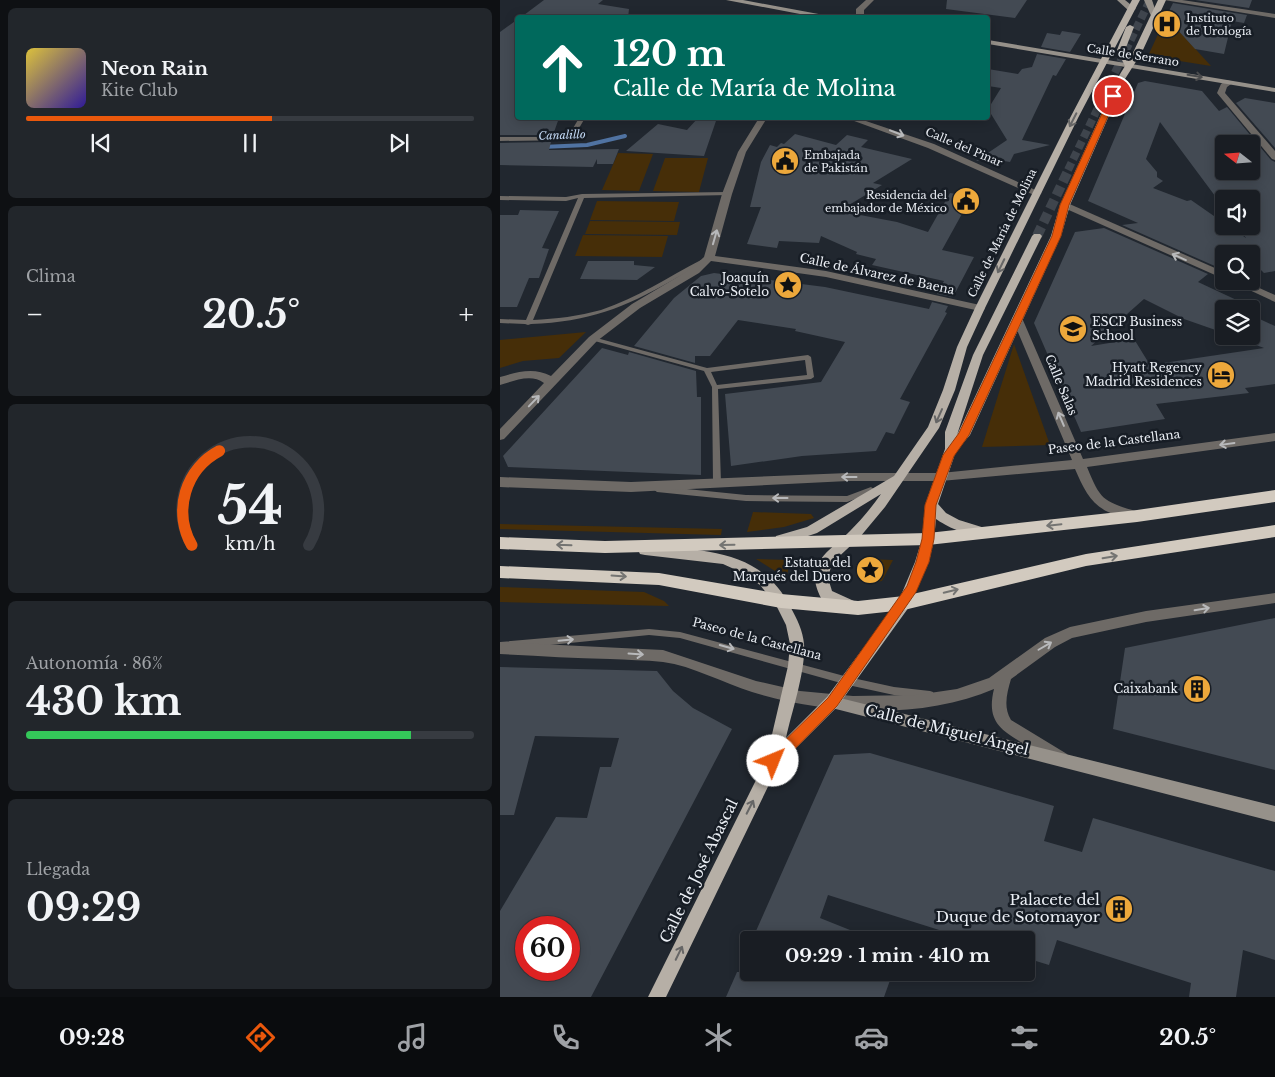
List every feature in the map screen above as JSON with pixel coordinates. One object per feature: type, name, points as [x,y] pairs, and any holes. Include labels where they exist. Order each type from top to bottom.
[{"type":"highway","points":[[500,543],[605,547],[845,543],[928,539],[1137,516],[1275,496]]},
{"type":"highway","points":[[500,572],[659,579],[702,584],[781,601],[858,608],[904,603],[1086,560],[1275,531]]},
{"type":"main road","points":[[730,0],[820,15]]},
{"type":"main road","points":[[1121,0],[1132,9],[1133,22],[1121,50],[1129,66]]},
{"type":"main road","name":"Calle de María de Molina","points":[[858,608],[826,594],[820,578],[826,560],[845,543],[881,504],[933,428],[949,390],[962,347],[980,308],[1103,61],[1136,0]]},
{"type":"main road","points":[[1148,0],[1155,16]]},
{"type":"main road","points":[[951,449],[964,435],[1056,236],[1064,205],[1121,79],[1162,0]]},
{"type":"main road","name":"Calle de Serrano","points":[[990,42],[1275,90]]},
{"type":"main road","points":[[773,761],[832,702],[904,603],[918,576],[928,539],[931,505],[951,449],[951,432],[978,355],[1037,236]]},
{"type":"main road","points":[[755,544],[789,539],[812,530],[898,478]]},
{"type":"main road","points":[[931,505],[940,517],[949,523],[983,532]]},
{"type":"main road","points":[[605,547],[725,559],[750,570],[765,580],[781,601],[793,625],[797,644],[795,666],[773,761]]},
{"type":"main road","name":"Calle de Miguel Ángel","points":[[832,702],[1275,814]]},
{"type":"main road","name":"Calle de José Abascal","points":[[657,997],[773,761]]},
{"type":"street","points":[[860,15],[860,9],[870,0]]},
{"type":"street","points":[[1168,0],[1275,16]]},
{"type":"street","points":[[1230,82],[1223,88],[1224,96],[1275,157]]},
{"type":"street","points":[[500,436],[593,339],[636,306],[695,271],[709,258],[727,194],[742,152],[762,120]]},
{"type":"street","name":"Calle del Pinar","points":[[856,120],[931,146],[1037,194]]},
{"type":"street","points":[[1064,205],[1215,272]]},
{"type":"street","name":"Calle de Álvarez de Baena","points":[[709,258],[826,274],[980,308]]},
{"type":"street","points":[[1255,290],[1275,299]]},
{"type":"street","name":"Calle Salas","points":[[1017,318],[1092,492],[1103,505],[1115,511],[1137,516]]},
{"type":"street","points":[[500,381],[517,375],[536,375],[548,378],[551,383]]},
{"type":"street","name":"Paseo de la Castellana","points":[[500,482],[631,487],[848,477],[941,477],[1080,464],[1275,437]]},
{"type":"street","name":"Paseo de la Castellana","points":[[500,647],[663,656],[686,661],[745,684],[788,695],[832,702],[884,703],[944,697],[980,688],[1005,674],[1041,648],[1068,634],[1103,625],[1275,598]]},
{"type":"street","name":"Calle de Miguel Ángel","points":[[1005,674],[998,706],[1000,717],[1006,725],[1062,759]]},
{"type":"lane","points":[[500,139],[570,139],[581,120]]},
{"type":"lane","points":[[500,198],[566,199],[582,196],[727,194]]},
{"type":"lane","points":[[528,323],[582,196]]},
{"type":"lane","points":[[500,321],[528,323],[582,316],[604,310],[709,258]]},
{"type":"lane","points":[[593,339],[707,370],[808,357],[811,376],[715,387]]},
{"type":"lane","points":[[707,370],[715,387],[717,483]]},
{"type":"lane","name":"Paseo de la Castellana","points":[[631,487],[746,498],[847,499],[859,496],[898,478]]},
{"type":"lane","name":"Paseo de la Castellana","points":[[500,647],[648,632],[689,637],[848,681],[894,691],[944,697]]},
{"type":"shaded area","points":[[1166,17],[1211,66],[1148,56]]},
{"type":"shaded area","points":[[618,153],[653,154],[639,191],[602,190]]},
{"type":"shaded area","points":[[665,158],[708,158],[699,192],[653,191]]},
{"type":"shaded area","points":[[597,201],[679,202],[674,221],[590,220]]},
{"type":"shaded area","points":[[590,221],[680,222],[677,235],[585,234]]},
{"type":"shaded area","points":[[583,235],[668,236],[662,257],[575,256]]},
{"type":"shaded area","points":[[586,332],[559,358],[523,361],[500,368],[500,340]]},
{"type":"shaded area","points":[[1014,344],[1050,445],[982,447]]},
{"type":"shaded area","points":[[753,512],[811,514],[814,518],[784,527],[747,532]]},
{"type":"shaded area","points":[[500,524],[722,529],[721,535],[500,529]]},
{"type":"shaded area","points":[[756,559],[791,560],[786,578]]},
{"type":"shaded area","points":[[868,559],[893,560],[882,581],[867,584],[856,576],[856,567]]},
{"type":"shaded area","points":[[500,587],[644,592],[664,601],[669,606],[500,602]]},
{"type":"building","points":[[544,0],[603,0],[598,4],[629,9],[628,15],[524,15]]},
{"type":"building","points":[[947,0],[1027,0],[1015,18],[946,9]]},
{"type":"building","points":[[1195,0],[1252,0],[1249,8]]},
{"type":"building","points":[[1173,3],[1247,15],[1244,23],[1232,21],[1224,54],[1195,49],[1166,17]]},
{"type":"building","points":[[515,21],[515,120],[558,120],[553,135],[500,135],[500,32]]},
{"type":"building","points":[[1062,31],[1081,34],[1070,52],[1041,47],[1047,33],[1060,35]]},
{"type":"building","points":[[1037,54],[1066,59],[1056,76],[1053,75],[1022,140],[1050,145],[1014,154],[1010,162],[992,159],[976,161],[1007,140],[990,112],[990,106],[1001,88],[990,86],[990,69],[1018,74],[1022,69],[1032,67]]},
{"type":"building","points":[[1145,81],[1202,91],[1219,111],[1227,107],[1250,135],[1215,135],[1215,180],[1260,180],[1260,147],[1275,162],[1275,271],[1264,273],[1260,269],[1260,245],[1215,245],[1215,266],[1122,225],[1138,223],[1088,201],[1138,83]],"holes":[[[1160,122],[1215,196],[1215,190],[1260,190],[1260,235],[1244,235],[1246,238],[1242,235],[1215,235],[1215,217],[1191,200],[1187,201],[1153,188],[1163,181],[1157,177],[1157,172],[1146,159]]]},
{"type":"building","points":[[1245,98],[1275,103],[1275,148],[1236,103]]},
{"type":"building","points":[[696,120],[716,120],[704,156],[626,151],[658,124],[687,130]]},
{"type":"building","points":[[795,134],[836,145],[847,135],[868,140],[861,147],[912,159],[873,183],[882,185],[839,211],[897,222],[928,232],[950,193],[975,197],[967,213],[963,212],[942,250],[974,257],[953,297],[937,294],[944,281],[872,265],[876,259],[856,254],[857,252],[821,236],[819,243],[779,241],[777,248],[747,244],[761,207],[750,207],[761,162],[770,145],[777,147],[781,143],[784,144]]},
{"type":"building","points":[[551,142],[549,150],[619,149],[613,164],[597,164],[597,159],[593,167],[500,165],[500,143]]},
{"type":"building","points":[[520,210],[559,211],[542,248],[549,249],[539,278],[529,278],[517,307],[500,307],[500,215],[518,215]]},
{"type":"building","name":"ESCP Business School","points":[[1104,228],[1208,274],[1198,282],[1237,300],[1215,300],[1215,330],[1184,319],[1144,299],[1091,346],[1134,339],[1150,365],[1264,348],[1256,345],[1260,345],[1260,319],[1275,326],[1275,384],[1245,388],[1249,393],[1156,404],[1165,419],[1081,432],[1034,323],[1075,232]]},
{"type":"building","points":[[588,261],[634,261],[634,265],[655,267],[637,280],[580,279]]},
{"type":"building","points":[[714,273],[825,287],[929,309],[932,302],[948,306],[945,312],[947,313],[900,399],[910,402],[894,434],[886,432],[876,451],[802,456],[731,466],[725,394],[821,382],[845,342],[795,331],[796,329],[738,320],[710,356],[695,356],[695,363],[634,346],[674,298],[701,276]]},
{"type":"building","points":[[602,348],[628,355],[629,352],[696,371],[697,397],[701,397],[701,475],[508,467],[503,456]]},
{"type":"building","name":"Caixabank","points":[[1275,618],[1275,770],[1113,729],[1125,648]]},
{"type":"building","points":[[500,667],[657,671],[673,691],[693,708],[732,729],[591,997],[500,997],[500,911],[556,817],[587,818],[600,767],[611,767],[619,738],[535,736],[514,815],[500,815]]},
{"type":"building","points":[[870,753],[1054,806],[1044,841],[1082,852],[1093,818],[1275,871],[1275,960],[1243,950],[1236,997],[1189,997],[1191,983],[1057,940],[1049,965],[1035,961],[1035,931],[942,931],[828,895],[820,918],[852,931],[756,931],[834,755]]},
{"type":"building","points":[[737,972],[740,972],[740,981],[890,981],[884,997],[726,997]]},
{"type":"waterway","name":"Canalillo","points":[[542,147],[587,145],[625,136]]},
{"type":"tunnel","points":[[1068,170],[1150,0]]},
{"type":"tunnel","points":[[1037,236],[1069,169]]},
{"type":"place","name":"Instituto de Urología","points":[[1167,24]]},
{"type":"place","name":"Embajada de Pakistán","points":[[785,161]]},
{"type":"place","name":"Residencia del embajador de México","points":[[966,201]]},
{"type":"place","name":"Joaquín Calvo-Sotelo","points":[[788,285]]},
{"type":"place","name":"ESCP Business School","points":[[1073,329]]},
{"type":"place","name":"Hyatt Regency Madrid Residences","points":[[1221,375]]},
{"type":"place","name":"Estatua del Marqués del Duero","points":[[870,570]]},
{"type":"place","name":"Caixabank","points":[[1197,689]]},
{"type":"place","name":"Palacete del Duque de Sotomayor","points":[[1119,909]]},
{"type":"route","points":[[773,761],[832,702],[904,603],[912,588],[918,576],[928,539],[931,505],[951,449],[964,435],[1056,236],[1064,205],[1113,96]]}]
